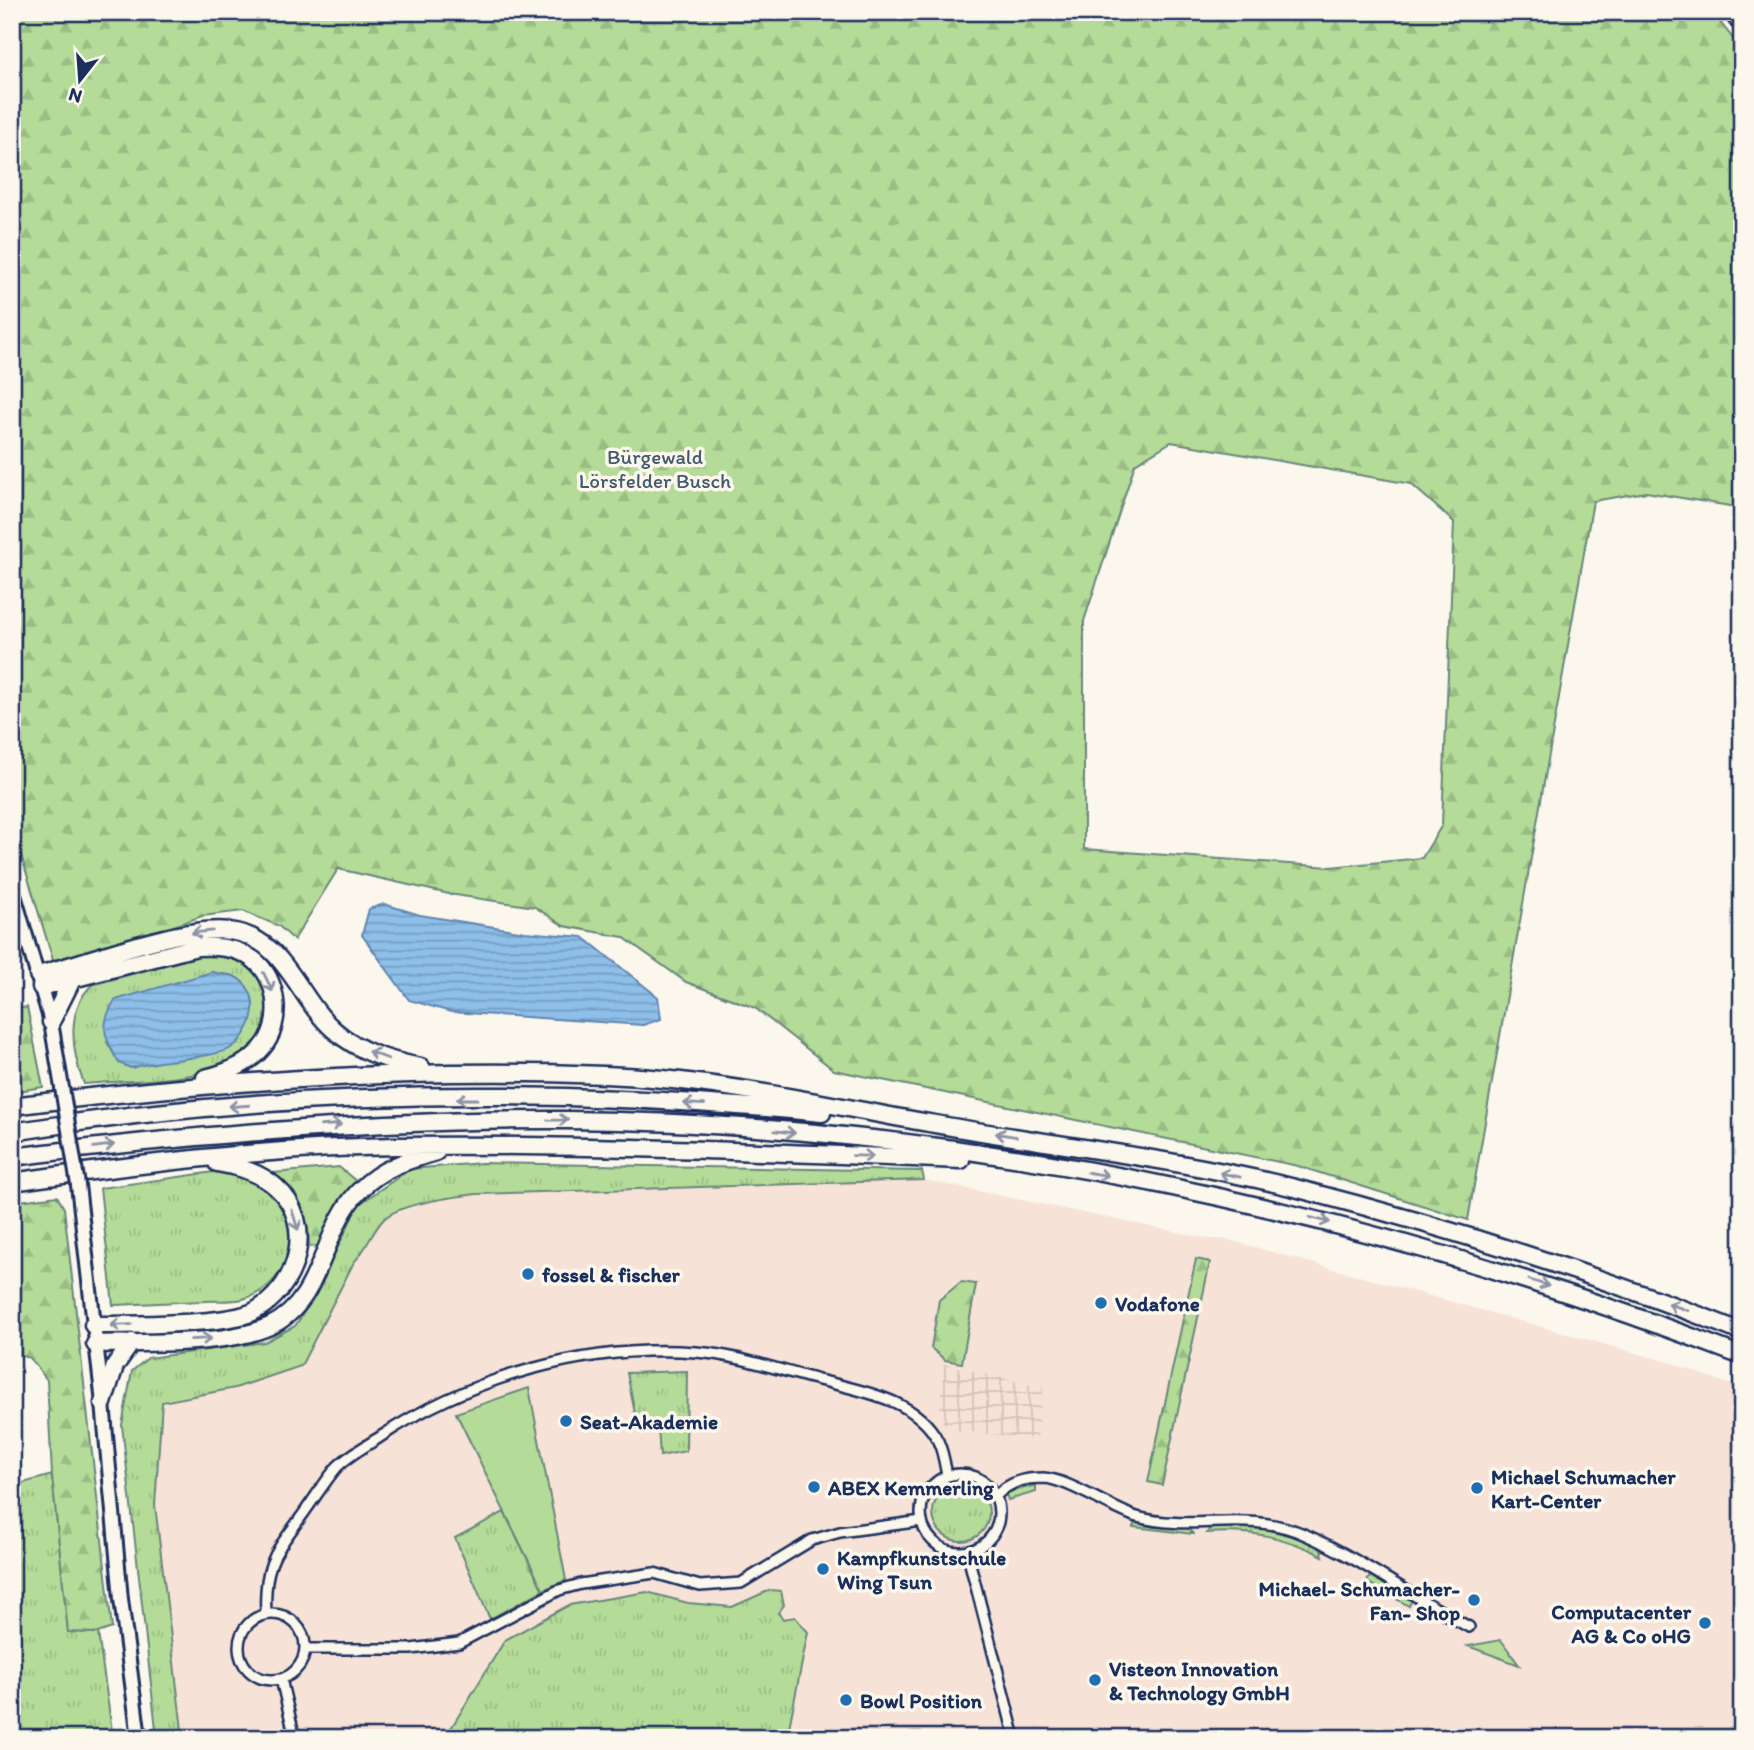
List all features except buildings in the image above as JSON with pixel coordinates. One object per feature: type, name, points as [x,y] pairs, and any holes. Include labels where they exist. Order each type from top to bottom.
[{"type":"highway","points":[[40,981],[200,930],[229,931],[250,936],[273,951],[332,1029],[355,1046],[393,1061],[444,1072]]},
{"type":"highway","points":[[40,981],[72,978],[197,947],[221,946],[256,961],[275,999],[273,1027],[263,1048],[225,1073],[176,1086]]},
{"type":"highway","points":[[51,1022],[72,978]]},
{"type":"highway","points":[[12,1105],[176,1086],[444,1072],[607,1075],[686,1081],[933,1124],[1128,1154],[1292,1188],[1580,1272],[1742,1332]]},
{"type":"highway","points":[[12,1132],[171,1111],[345,1099],[587,1099],[763,1108],[933,1124]]},
{"type":"highway","points":[[12,1157],[219,1133],[344,1124],[570,1120],[780,1132],[930,1146],[1269,1207],[1386,1237],[1561,1290],[1742,1356]]},
{"type":"highway","points":[[12,1182],[187,1160],[395,1146],[538,1146],[1030,1163]]},
{"type":"highway","points":[[95,1344],[225,1337],[248,1334],[272,1325],[301,1300],[338,1219],[359,1191],[396,1165],[452,1147]]},
{"type":"highway","points":[[93,1325],[237,1317],[269,1302],[287,1281],[296,1260],[299,1235],[284,1195],[251,1171],[187,1160]]},
{"type":"highway","points":[[103,1403],[115,1366],[132,1342]]},
{"type":"main road","points":[[12,888],[51,1022],[78,1185],[103,1403],[121,1599],[139,1738]]},
{"type":"street","points":[[1727,12],[1742,29]]},
{"type":"street","points":[[266,1614],[265,1584],[272,1557],[337,1468],[355,1453],[401,1423],[473,1389],[530,1371],[594,1357],[645,1351],[698,1352],[874,1395],[910,1410],[926,1423],[939,1441],[947,1476]]},
{"type":"street","points":[[970,1475],[989,1487],[996,1496],[999,1508],[995,1531],[978,1548],[967,1552],[955,1552],[934,1542],[922,1521],[924,1499],[937,1482],[947,1476],[970,1475]]},
{"type":"street","points":[[996,1496],[1005,1486],[1019,1480],[1047,1478],[1135,1516],[1170,1524],[1236,1519],[1275,1524],[1306,1535],[1469,1627]]},
{"type":"street","points":[[305,1648],[411,1650],[459,1643],[559,1590],[581,1584],[654,1573],[700,1586],[741,1583],[812,1540],[840,1532],[922,1521]]},
{"type":"street","points":[[967,1552],[1015,1738]]},
{"type":"street","points":[[266,1614],[286,1617],[294,1622],[304,1639],[305,1648],[298,1668],[281,1679],[270,1681],[250,1673],[239,1655],[239,1644],[247,1624],[266,1614]]},
{"type":"street","points":[[281,1679],[295,1738]]},
{"type":"shaded area","points":[[924,1180],[1210,1239],[1225,1239],[1672,1363],[1742,1389],[1742,1738],[183,1738],[155,1505],[162,1402],[235,1388],[301,1366],[354,1262],[364,1252],[383,1219],[429,1200],[477,1194]]},
{"type":"shaded area","points":[[944,1364],[1043,1388],[1037,1439],[952,1430],[939,1418]]},
{"type":"green space","name":"Bürgewald Lörsfelder Busch","points":[[12,12],[1712,12],[1742,50],[1742,508],[1646,492],[1593,501],[1468,1220],[1298,1166],[834,1070],[755,1008],[686,982],[623,937],[564,926],[535,907],[449,894],[338,869],[294,940],[279,926],[243,911],[202,916],[131,941],[53,960],[12,825]],"holes":[[[1171,442],[1411,484],[1454,522],[1442,825],[1422,858],[1330,867],[1084,849],[1084,621],[1135,464]]]},
{"type":"green space","points":[[201,955],[222,957],[242,963],[254,973],[262,985],[266,1013],[257,1041],[248,1052],[220,1068],[141,1081],[84,1084],[74,1046],[74,1019],[83,995],[92,985]],"holes":[[[212,972],[188,1056],[131,1068],[119,1063],[107,1042],[180,983]]]},
{"type":"green space","points":[[27,1007],[43,1087],[12,1092],[12,1027],[16,1026],[13,1009]]},
{"type":"green space","points":[[482,1163],[922,1171],[924,1180],[477,1194],[413,1205],[389,1215],[378,1226],[354,1262],[301,1366],[235,1388],[162,1402],[155,1505],[183,1738],[157,1738],[122,1425],[132,1371],[148,1358],[265,1342],[295,1326],[314,1297],[358,1205],[410,1169]]},
{"type":"green space","points":[[339,1167],[357,1182],[333,1215],[319,1246],[309,1247],[307,1224],[300,1206],[273,1173]]},
{"type":"green space","points":[[221,1171],[252,1180],[269,1192],[281,1207],[288,1225],[289,1243],[285,1261],[276,1277],[262,1290],[238,1300],[113,1305],[100,1188]]},
{"type":"green space","points":[[57,1196],[64,1208],[112,1628],[98,1633],[68,1632],[52,1475],[47,1380],[30,1358],[12,1353],[12,1202]]},
{"type":"green space","points":[[1196,1259],[1210,1262],[1162,1485],[1148,1482]]},
{"type":"green space","points":[[961,1282],[976,1284],[962,1363],[945,1360],[931,1348],[939,1300]]},
{"type":"green space","points":[[687,1371],[686,1451],[660,1456],[658,1427],[636,1419],[627,1373]]},
{"type":"green space","points":[[529,1388],[566,1580],[543,1590],[456,1413]]},
{"type":"green space","points":[[52,1475],[68,1632],[98,1633],[113,1738],[12,1738],[12,1486]]},
{"type":"green space","points":[[961,1485],[972,1487],[981,1493],[987,1502],[987,1524],[981,1533],[972,1539],[961,1541],[950,1539],[941,1533],[935,1524],[933,1513],[935,1502],[941,1493],[950,1487]]},
{"type":"green space","points":[[1036,1485],[1036,1492],[1008,1500],[1006,1493]]},
{"type":"green space","points":[[504,1512],[543,1590],[490,1619],[455,1538]]},
{"type":"green space","points":[[1136,1520],[1187,1527],[1193,1534],[1133,1527]]},
{"type":"green space","points":[[1234,1524],[1288,1534],[1320,1547],[1323,1556],[1266,1536],[1207,1533],[1211,1526]]},
{"type":"green space","points":[[1370,1576],[1412,1600],[1409,1606],[1367,1582]]},
{"type":"green space","points":[[770,1590],[781,1591],[784,1605],[778,1613],[783,1619],[795,1617],[808,1632],[787,1738],[445,1738],[505,1640],[569,1605],[647,1592],[688,1603],[732,1607]]},
{"type":"green space","points":[[1501,1640],[1519,1665],[1468,1646]]},
{"type":"water","points":[[384,904],[420,915],[525,932],[583,937],[658,997],[661,1019],[643,1025],[451,1012],[409,1000],[362,935],[369,909]]},
{"type":"water","points":[[212,972],[234,976],[244,983],[250,992],[253,1012],[246,1032],[239,1041],[231,1048],[212,1054],[131,1068],[119,1063],[105,1032],[107,1017],[115,1000]]},
{"type":"place","name":"fossel & fischer","points":[[528,1274]]},
{"type":"place","name":"Vodafone","points":[[1101,1303]]},
{"type":"place","name":"Seat-Akademie","points":[[566,1421]]},
{"type":"place","name":"ABEX Kemmerling","points":[[814,1487]]},
{"type":"place","name":"Michael Schumacher Kart-Center","points":[[1477,1488]]},
{"type":"place","name":"Kampfkunstschule Wing Tsun","points":[[823,1569]]},
{"type":"place","name":"Michael- Schumacher- Fan- Shop","points":[[1474,1600]]},
{"type":"place","name":"Computacenter AG & Co oHG","points":[[1705,1623]]},
{"type":"place","name":"Visteon Innovation & Technology GmbH","points":[[1095,1680]]},
{"type":"place","name":"Bowl Position","points":[[846,1700]]}]
